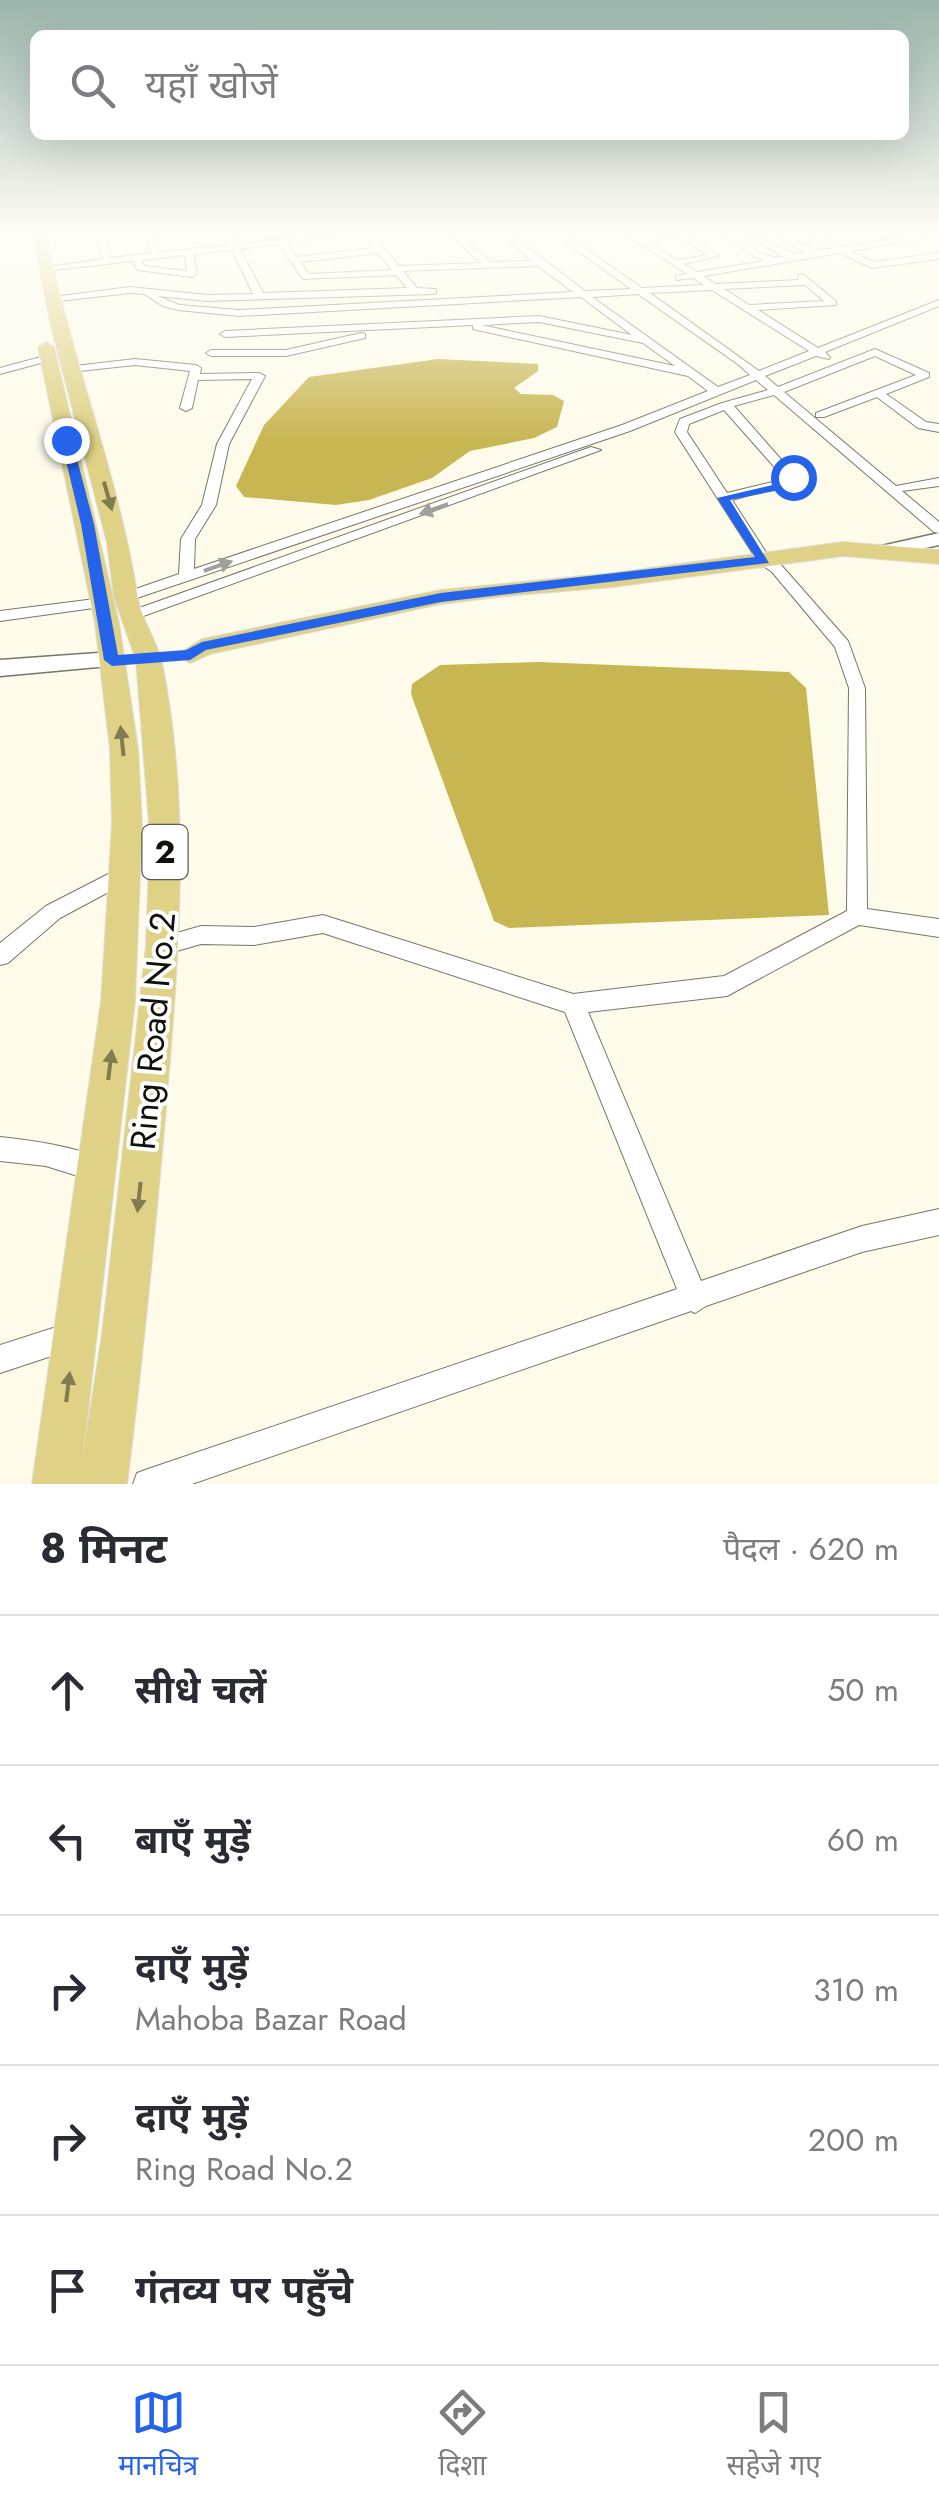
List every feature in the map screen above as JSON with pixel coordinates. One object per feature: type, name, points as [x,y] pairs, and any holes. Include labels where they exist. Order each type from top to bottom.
[{"type":"main road","name":"Ring Road No.2","points":[[43,302],[59,363],[117,528],[128,587],[120,605],[112,660],[124,750],[118,1002],[56,1484]]},
{"type":"main road","name":"Ring Road No.2","points":[[53,302],[59,363]]},
{"type":"main road","points":[[112,660],[190,655],[203,659],[525,592],[621,590],[770,564],[849,557],[854,552],[939,557]]},
{"type":"main road","points":[[912,554],[939,567]]},
{"type":"main road","name":"Ring Road No.2","points":[[102,1484],[124,1334],[163,946],[166,836],[149,660],[120,605]]},
{"type":"street","points":[[165,302],[191,311],[239,313],[441,302]]},
{"type":"street","points":[[591,302],[717,392]]},
{"type":"street","points":[[659,302],[820,415],[939,519]]},
{"type":"street","points":[[738,302],[828,359],[875,352],[925,374],[820,415]]},
{"type":"street","points":[[747,308],[832,302]]},
{"type":"street","points":[[426,303],[434,324]]},
{"type":"street","points":[[858,916],[857,688],[842,645],[770,564],[723,498],[681,426],[939,303]]},
{"type":"street","points":[[0,616],[120,605],[559,464],[939,312]]},
{"type":"street","points":[[186,408],[195,372],[239,313]]},
{"type":"street","points":[[226,334],[606,314]]},
{"type":"street","points":[[539,319],[642,340]]},
{"type":"street","points":[[472,324],[690,373]]},
{"type":"street","points":[[211,353],[286,353],[371,334],[378,327]]},
{"type":"street","points":[[0,371],[59,363],[135,362],[195,372],[259,376],[223,444],[209,505],[188,539],[186,576]]},
{"type":"street","points":[[120,605],[186,576],[626,428],[717,392],[770,382]]},
{"type":"street","points":[[770,382],[939,529]]},
{"type":"street","points":[[878,393],[922,425],[939,428]]},
{"type":"street","points":[[723,498],[794,481],[726,406]]},
{"type":"street","points":[[902,487],[939,482]]},
{"type":"street","points":[[884,552],[939,539]]},
{"type":"street","points":[[0,668],[112,660]]},
{"type":"street","points":[[0,956],[53,912],[124,874]]},
{"type":"street","points":[[163,946],[201,936],[254,936],[323,924],[573,1004],[728,986],[858,916],[939,928]]},
{"type":"street","points":[[573,1004],[696,1298]]},
{"type":"street","points":[[0,1149],[46,1154],[97,1169]]},
{"type":"street","points":[[148,1484],[862,1240],[939,1222]]},
{"type":"street","points":[[0,1358],[75,1334]]},
{"type":"shaded area","points":[[438,359],[538,364],[538,371],[514,388],[521,394],[553,395],[564,401],[557,427],[534,438],[470,451],[432,478],[369,500],[336,505],[244,497],[236,486],[264,425],[309,377]]},
{"type":"shaded area","points":[[538,662],[789,672],[806,688],[829,915],[509,928],[494,921],[411,694],[412,684],[440,665]]},
{"type":"route","points":[[66,440],[87,524],[112,660],[190,655],[202,646],[441,597],[764,560],[723,498],[790,485],[793,477]]}]
